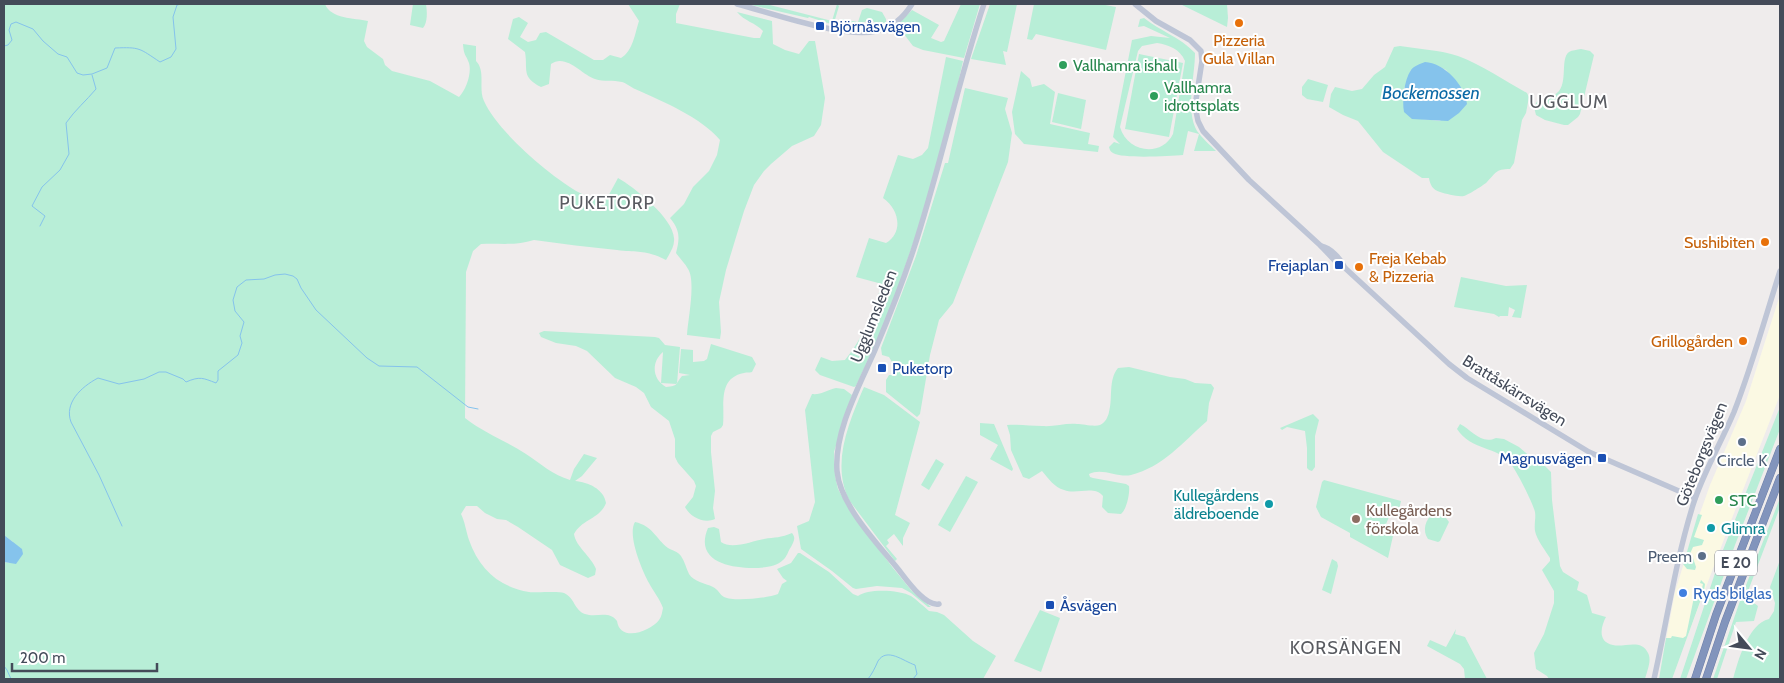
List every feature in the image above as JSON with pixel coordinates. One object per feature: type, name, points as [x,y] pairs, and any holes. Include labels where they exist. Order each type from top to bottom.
[{"type":"highway","name":"E 20","points":[[1695,679],[1716,615],[1780,449]]},
{"type":"highway","name":"E 20","points":[[1706,679],[1725,622],[1780,478]]},
{"type":"street","points":[[737,4],[820,26],[862,33],[876,32],[893,24],[912,4]]},
{"type":"street","name":"Ugglumsleden","points":[[939,604],[934,605],[928,602],[912,588],[849,506],[840,487],[837,461],[841,436],[851,408],[890,315],[914,249],[938,169],[966,60],[984,4]]},
{"type":"street","name":"Brattåskärrsvägen","points":[[1135,4],[1156,21],[1195,43],[1201,51],[1202,57],[1195,106],[1200,127],[1249,180],[1339,265],[1345,268],[1449,364],[1467,378],[1589,452],[1696,498]]},
{"type":"street","name":"Göteborgsvägen","points":[[1654,679],[1675,570],[1696,498],[1739,398],[1780,271]]},
{"type":"shaded area","points":[[1780,295],[1780,395],[1685,643],[1666,640],[1675,592],[1694,530],[1710,485],[1746,401]]},
{"type":"green space","points":[[4,4],[325,4],[332,13],[368,21],[364,41],[367,47],[383,59],[385,65],[392,71],[430,81],[459,97],[466,86],[470,72],[463,44],[476,46],[476,61],[481,70],[482,96],[500,126],[512,139],[540,165],[568,186],[586,196],[605,202],[618,178],[625,182],[652,204],[667,221],[674,238],[674,244],[666,260],[642,252],[534,240],[514,244],[481,244],[473,251],[466,272],[465,418],[553,472],[570,480],[574,469],[584,454],[597,458],[582,476],[575,481],[595,487],[605,498],[606,503],[600,512],[577,529],[574,534],[575,539],[596,569],[595,575],[588,578],[560,565],[552,550],[518,527],[506,520],[497,519],[485,513],[477,506],[466,506],[461,514],[473,550],[484,568],[499,581],[518,590],[564,593],[568,595],[581,612],[589,615],[610,616],[617,621],[619,628],[624,632],[636,633],[655,624],[661,617],[663,608],[646,577],[636,552],[633,535],[635,522],[646,526],[668,548],[679,554],[684,560],[689,574],[694,579],[715,588],[723,596],[729,598],[751,599],[778,594],[782,584],[787,581],[777,569],[791,563],[800,553],[829,572],[853,594],[858,596],[863,593],[876,591],[899,592],[911,596],[929,611],[944,615],[973,641],[996,656],[983,679],[4,679],[4,562],[9,563],[13,542],[4,535]]},
{"type":"green space","points":[[413,4],[426,4],[427,13],[423,28],[410,25]]},
{"type":"green space","points":[[628,4],[680,4],[676,14],[676,23],[754,38],[760,38],[763,31],[737,12],[772,21],[773,44],[799,54],[809,41],[815,41],[825,98],[821,125],[814,136],[792,146],[771,164],[754,185],[726,270],[719,302],[720,339],[687,335],[691,300],[690,275],[687,267],[676,253],[678,234],[676,226],[670,218],[684,204],[693,187],[709,171],[717,155],[720,140],[703,124],[669,105],[619,81],[590,77],[574,66],[562,61],[551,64],[549,84],[541,87],[530,80],[528,76],[525,52],[508,39],[513,19],[519,17],[528,23],[520,37],[528,42],[536,40],[540,33],[546,32],[594,60],[603,60],[610,55],[621,58],[631,46],[639,21]]},
{"type":"green space","points":[[747,4],[766,4],[832,21],[837,4],[839,6],[834,23],[831,24],[809,17]]},
{"type":"green space","points":[[961,4],[980,4],[964,58],[923,50],[913,46],[897,25],[912,10],[939,25],[931,38],[941,42],[944,41]]},
{"type":"green space","points":[[990,4],[1017,4],[1007,52],[1003,51],[1006,65],[971,59]]},
{"type":"green space","points":[[1034,4],[1100,4],[1116,7],[1106,50],[1036,34],[1032,40],[1027,39]]},
{"type":"green space","points":[[1180,4],[1227,4],[1227,27]]},
{"type":"green space","points":[[867,8],[882,12],[886,23],[876,24],[873,21],[844,27],[840,25],[841,19],[858,22],[862,10]]},
{"type":"green space","points":[[1144,18],[1189,47],[1195,53],[1191,104],[1193,123],[1199,134],[1188,131],[1183,155],[1126,156],[1113,153],[1109,147],[1114,142],[1120,144],[1113,137],[1132,40],[1151,36],[1170,38],[1144,26],[1138,27],[1140,19]],"holes":[[[1157,43],[1170,46],[1185,61],[1173,134],[1168,142],[1161,147],[1153,149],[1137,147],[1124,135],[1120,127],[1138,51],[1142,46]]]},
{"type":"green space","points":[[1400,46],[1444,52],[1458,56],[1485,68],[1527,93],[1529,97],[1526,113],[1522,120],[1514,163],[1510,169],[1499,171],[1485,183],[1464,196],[1440,192],[1432,187],[1429,178],[1422,178],[1383,152],[1358,121],[1329,107],[1331,94],[1335,87],[1352,91],[1362,89],[1374,75],[1385,67],[1394,47]],"holes":[[[1438,66],[1446,70],[1465,95],[1440,121],[1422,119],[1404,100],[1403,92],[1411,70]]]},
{"type":"green space","points":[[1581,49],[1590,51],[1594,55],[1578,117],[1568,125],[1564,125],[1545,120],[1536,115],[1534,107],[1539,98],[1554,95],[1562,86],[1566,56],[1570,51]]},
{"type":"green space","name":"Vallhamra idrottsplats","points":[[1139,54],[1183,63],[1169,137],[1125,129]]},
{"type":"green space","points":[[946,57],[963,61],[948,129],[928,200],[888,316],[854,387],[820,375],[815,370],[821,357],[832,361],[845,360],[858,342],[871,314],[882,284],[856,277],[869,238],[886,243],[895,233],[897,227],[896,214],[883,198],[898,155],[913,159],[922,155],[928,148]]},
{"type":"green space","points":[[1021,71],[1030,79],[1032,87],[1044,84],[1055,92],[1050,124],[1090,133],[1088,144],[1099,146],[1098,152],[1024,144],[1015,134],[1012,112]]},
{"type":"green space","points":[[1308,79],[1328,85],[1323,102],[1307,99],[1302,95],[1302,87]]},
{"type":"green space","points":[[965,88],[1008,98],[1005,109],[1012,133],[1008,162],[953,303],[939,320],[930,355],[920,414],[917,417],[886,392],[886,380],[889,375],[894,375],[892,362],[889,357],[882,355],[881,348],[916,256],[945,163],[948,163]]},
{"type":"green space","points":[[1058,93],[1086,100],[1081,129],[1052,122]]},
{"type":"green space","points":[[1199,134],[1216,151],[1194,151]]},
{"type":"green space","points":[[1461,277],[1506,286],[1527,285],[1521,318],[1512,317],[1515,310],[1509,307],[1508,316],[1499,317],[1494,314],[1454,307]]},
{"type":"green space","points":[[544,331],[659,338],[665,345],[680,347],[677,383],[682,376],[690,375],[679,373],[681,349],[693,350],[693,362],[707,359],[711,344],[752,357],[756,364],[752,372],[735,376],[726,387],[723,402],[723,425],[713,432],[711,436],[715,519],[706,521],[698,519],[687,511],[685,507],[693,497],[696,486],[675,457],[675,439],[669,421],[651,407],[644,393],[636,387],[615,378],[587,351],[576,346],[556,343],[541,337],[539,333]],"holes":[[[663,352],[661,383],[676,384],[666,387],[661,384],[658,380],[655,365]]]},
{"type":"green space","points":[[1129,367],[1185,379],[1195,383],[1211,384],[1214,388],[1209,403],[1207,421],[1163,460],[1142,471],[1126,476],[1105,472],[1089,474],[1093,478],[1129,486],[1128,501],[1121,514],[1108,513],[1102,507],[1103,496],[1095,491],[1074,492],[1060,489],[1042,471],[1029,479],[1023,477],[1011,450],[1007,425],[1100,425],[1109,414],[1115,373],[1118,368]]},
{"type":"green space","points":[[864,387],[884,395],[920,422],[895,515],[910,523],[903,538],[903,546],[894,534],[887,540],[889,543],[886,546],[897,559],[895,561],[849,500],[844,486],[842,457],[844,443]]},
{"type":"green space","points":[[836,388],[844,389],[852,395],[834,452],[835,476],[838,489],[850,511],[893,568],[911,590],[931,607],[928,607],[902,588],[877,586],[853,588],[801,549],[797,526],[809,521],[815,502],[805,410],[812,394]]},
{"type":"green space","points":[[1780,407],[1780,429],[1686,679],[1680,679],[1721,555]]},
{"type":"green space","points":[[1313,414],[1319,420],[1315,436],[1315,467],[1312,471],[1307,468],[1305,431],[1287,427],[1282,430],[1280,428]]},
{"type":"green space","points":[[980,423],[994,424],[1013,469],[1012,471],[990,459],[998,445],[980,435]]},
{"type":"green space","points":[[1460,424],[1486,440],[1504,439],[1519,447],[1551,472],[1552,500],[1560,566],[1563,572],[1579,582],[1577,590],[1587,595],[1592,613],[1606,617],[1602,629],[1604,641],[1617,646],[1632,644],[1645,648],[1650,659],[1645,679],[1549,679],[1536,669],[1534,653],[1544,634],[1554,603],[1554,591],[1542,570],[1550,561],[1550,558],[1536,534],[1535,512],[1531,502],[1511,464],[1506,458],[1477,445],[1463,436],[1457,429]]},
{"type":"green space","points":[[936,459],[944,464],[929,490],[921,485]]},
{"type":"green space","points":[[966,476],[978,482],[950,532],[938,525]]},
{"type":"green space","name":"Kullegårdens förskola","points":[[1324,480],[1401,501],[1398,514],[1389,512],[1387,517],[1389,517],[1386,524],[1395,527],[1388,558],[1350,537],[1350,533],[1321,517],[1316,507]]},
{"type":"green space","points":[[1780,498],[1780,507],[1745,599],[1751,604],[1754,603],[1758,606],[1754,621],[1736,622],[1717,679],[1713,679],[1741,598]]},
{"type":"green space","points":[[1434,513],[1443,514],[1449,522],[1438,542],[1428,539],[1425,532],[1427,522]]},
{"type":"green space","points":[[1698,514],[1702,515],[1694,537],[1704,540],[1702,545],[1693,547],[1689,556],[1693,558],[1695,570],[1687,569],[1683,564]]},
{"type":"green space","points":[[714,527],[719,529],[721,542],[731,545],[781,537],[792,533],[794,540],[786,557],[777,564],[769,567],[744,568],[725,564],[710,555],[706,548],[705,539],[708,528]]},
{"type":"green space","points":[[1332,559],[1337,562],[1338,566],[1331,594],[1322,590]]},
{"type":"green space","points":[[1780,560],[1780,679],[1733,679],[1741,653],[1750,635],[1762,622],[1769,619],[1774,611],[1775,603],[1770,587]]},
{"type":"green space","points":[[1701,580],[1705,584],[1704,591],[1672,679],[1659,679],[1666,638],[1671,638],[1672,636],[1683,638],[1686,636],[1694,597],[1700,596],[1703,584],[1700,583]]},
{"type":"green space","points":[[1040,610],[1060,618],[1041,672],[1014,661]]},
{"type":"green space","points":[[1456,629],[1455,634],[1465,637],[1487,679],[1465,679],[1464,669],[1460,664],[1427,646],[1430,640],[1446,647]]},
{"type":"water","name":"Bockemossen","points":[[1425,62],[1439,66],[1452,76],[1465,97],[1467,104],[1448,121],[1412,119],[1404,112],[1404,91],[1409,74],[1414,67]]},
{"type":"water","points":[[4,535],[22,549],[23,554],[16,564],[4,562]]},
{"type":"waterway","points":[[4,46],[8,45],[12,40],[9,30],[11,24],[16,22],[33,29],[58,54],[67,57],[77,73],[83,75],[92,74],[107,68],[115,48],[139,49],[160,62],[171,57],[176,49],[173,17],[177,5],[181,4]]},
{"type":"waterway","points":[[40,226],[45,216],[32,206],[42,187],[60,170],[69,154],[66,123],[96,89],[92,75]]},
{"type":"waterway","points":[[122,526],[99,475],[71,422],[69,415],[72,402],[80,391],[98,378],[119,384],[144,379],[159,372],[166,372],[186,382],[201,378],[216,383],[218,371],[238,355],[242,343],[240,336],[244,322],[235,311],[233,300],[237,287],[246,280],[264,279],[285,274],[293,276],[297,279],[316,310],[367,358],[379,366],[417,367],[468,407],[478,409]]},
{"type":"waterway","points":[[868,679],[878,661],[886,655],[895,656],[915,665],[917,674],[913,679]]},
{"type":"waterway","points":[[4,666],[11,679]]},
{"type":"place","name":"Pizzeria Gula Villan","points":[[1239,23]]},
{"type":"place","name":"Björnåsvägen","points":[[820,26]]},
{"type":"place","name":"Vallhamra ishall","points":[[1063,65]]},
{"type":"place","name":"Vallhamra idrottsplats","points":[[1154,96]]},
{"type":"place","name":"Sushibiten","points":[[1765,242]]},
{"type":"place","name":"Frejaplan","points":[[1339,265]]},
{"type":"place","name":"Freja Kebab & Pizzeria","points":[[1359,267]]},
{"type":"place","name":"Grillogården","points":[[1743,341]]},
{"type":"place","name":"Puketorp","points":[[882,368]]},
{"type":"place","name":"Circle K","points":[[1742,442]]},
{"type":"place","name":"Magnusvägen","points":[[1602,458]]},
{"type":"place","name":"STC","points":[[1719,500]]},
{"type":"place","name":"Kullegårdens äldreboende","points":[[1269,504]]},
{"type":"place","name":"Kullegårdens förskola","points":[[1356,519]]},
{"type":"place","name":"Glimra","points":[[1711,528]]},
{"type":"place","name":"Preem","points":[[1702,556]]},
{"type":"place","name":"Ryds bilglas","points":[[1683,593]]},
{"type":"place","name":"Åsvägen","points":[[1050,605]]},
{"type":"district","name":"UGGLUM","points":[[1569,102]]},
{"type":"district","name":"PUKETORP","points":[[607,203]]},
{"type":"district","name":"KORSÄNGEN","points":[[1346,648]]}]
